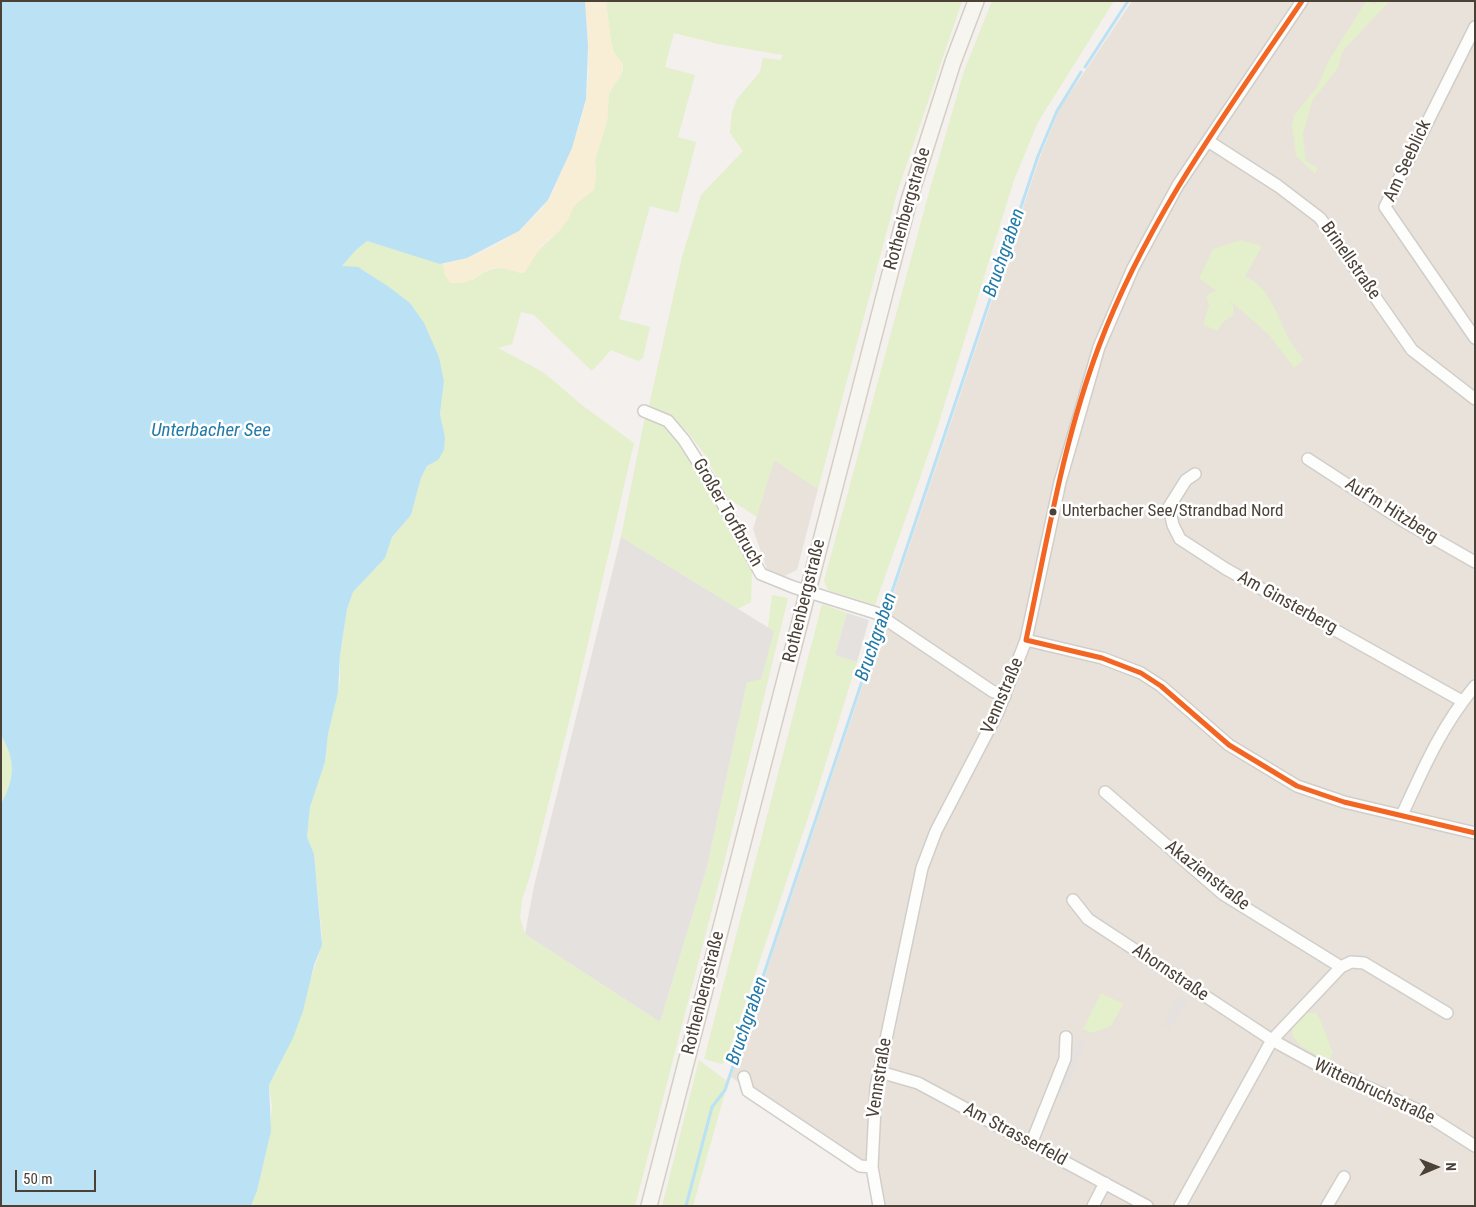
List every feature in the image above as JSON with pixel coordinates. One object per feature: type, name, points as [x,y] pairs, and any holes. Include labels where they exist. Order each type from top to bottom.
[{"type":"main road","name":"Rothenbergstraße","points":[[649,1206],[909,200],[953,62],[976,1]]},
{"type":"street","name":"Vennstraße","points":[[879,1206],[872,1167],[873,1113],[922,868],[936,831],[1005,696],[1026,640],[1060,482],[1099,347],[1133,268],[1194,159],[1208,142],[1302,1]]},
{"type":"street","name":"Am Seeblick","points":[[1475,27],[1385,207],[1475,338]]},
{"type":"street","name":"Brinellstraße","points":[[1208,142],[1278,186],[1320,218],[1412,350],[1475,399]]},
{"type":"street","name":"Großer Torfbruch","points":[[644,411],[668,421],[684,440],[712,484],[722,506],[761,574],[876,613],[992,691],[1005,696]]},
{"type":"street","name":"Auf'm Hitzberg","points":[[1308,459],[1405,522],[1475,562]]},
{"type":"street","name":"Am Ginsterberg","points":[[1195,474],[1186,480],[1170,508],[1173,525],[1180,538],[1226,569],[1462,701]]},
{"type":"street","points":[[1026,640],[1102,658],[1130,668],[1161,686],[1229,745],[1288,781],[1323,796],[1475,833]]},
{"type":"street","points":[[1402,815],[1431,751],[1462,701],[1475,686]]},
{"type":"street","name":"Akazienstraße","points":[[1105,792],[1223,894],[1340,966]]},
{"type":"street","name":"Ahornstraße","points":[[1074,900],[1088,919],[1272,1040]]},
{"type":"street","points":[[1180,1206],[1272,1040],[1340,966],[1351,962],[1364,963],[1447,1013]]},
{"type":"street","points":[[1031,1144],[1064,1059],[1066,1037]]},
{"type":"street","name":"Wittenbruchstraße","points":[[1272,1040],[1314,1063],[1420,1111],[1475,1146]]},
{"type":"street","name":"Am Strasserfeld","points":[[880,1072],[918,1083],[1147,1206]]},
{"type":"street","points":[[744,1077],[748,1092],[860,1166],[872,1167]]},
{"type":"street","points":[[1328,1206],[1344,1177]]},
{"type":"street","points":[[1093,1206],[1105,1183]]},
{"type":"shaded area","points":[[1132,1],[1475,1],[1475,1206],[882,1206],[877,1181],[731,1077],[1040,157],[1060,108]]},
{"type":"shaded area","points":[[774,460],[818,489],[797,570],[784,576],[767,569],[753,529]]},
{"type":"shaded area","points":[[621,537],[774,631],[761,679],[747,682],[707,867],[660,1022],[525,934],[534,886]]},
{"type":"shaded area","points":[[847,613],[869,620],[857,662],[835,655]]},
{"type":"shaded area","points":[[1180,996],[1187,1001],[1170,1030],[1162,1025]]},
{"type":"shaded area","points":[[1078,1038],[1086,1041],[1064,1094],[1056,1091]]},
{"type":"green space","points":[[606,1],[962,1],[897,193],[818,489],[774,460],[757,517],[728,498],[705,455],[687,431],[669,415],[649,406],[682,257],[701,195],[743,151],[730,133],[732,112],[737,99],[760,72],[763,58],[781,60],[783,55],[718,44],[674,33],[665,67],[695,75],[678,137],[696,142],[678,213],[650,206],[619,319],[650,327],[643,358],[638,361],[611,350],[592,371],[534,315],[521,312],[512,344],[498,348],[543,372],[583,406],[634,443],[578,686],[532,869],[522,900],[520,918],[525,934],[660,1022],[707,867],[747,682],[774,631],[768,627],[772,595],[788,598],[723,867],[635,1206],[251,1206],[257,1191],[268,1144],[272,1107],[269,1085],[286,1052],[319,954],[322,937],[314,854],[307,837],[310,807],[325,762],[328,734],[340,681],[340,655],[347,609],[353,592],[385,558],[392,537],[411,515],[421,478],[427,466],[438,460],[445,437],[440,414],[444,381],[439,357],[410,303],[365,271],[342,266],[367,241],[443,264],[445,275],[473,280],[487,271],[497,269],[525,272],[535,254],[561,229],[574,206],[596,179],[595,160],[607,122],[609,93],[623,71],[623,64],[614,53],[611,42]]},
{"type":"green space","points":[[992,1],[1114,1],[1038,122],[1014,180],[935,435],[875,605],[828,590],[824,581],[928,196],[964,71]]},
{"type":"green space","points":[[1366,1],[1375,4],[1377,1],[1390,1],[1342,52],[1338,68],[1312,101],[1303,135],[1306,161],[1318,168],[1315,174],[1296,156],[1292,126],[1294,115],[1317,87],[1329,60]]},
{"type":"green space","points":[[1241,240],[1262,246],[1245,277],[1260,286],[1266,294],[1290,340],[1304,360],[1294,368],[1269,335],[1228,299],[1233,305],[1234,315],[1223,322],[1218,331],[1203,325],[1209,305],[1206,296],[1214,291],[1219,293],[1199,278],[1213,249]]},
{"type":"green space","points":[[645,417],[665,424],[683,444],[722,511],[752,571],[751,602],[738,609],[621,537]]},
{"type":"green space","points":[[822,604],[847,613],[835,655],[857,662],[817,791],[726,1060],[722,1064],[704,1059]]},
{"type":"green space","points":[[1,735],[9,753],[12,769],[9,786],[1,804]]},
{"type":"green space","points":[[1101,993],[1123,1004],[1111,1026],[1092,1033],[1083,1029]]},
{"type":"green space","points":[[1304,1013],[1316,1013],[1320,1019],[1333,1053],[1328,1062],[1301,1046],[1293,1037],[1292,1026]]},
{"type":"green space","points":[[699,1060],[728,1082],[693,1206],[662,1206]]},
{"type":"sand","points":[[585,1],[606,1],[611,42],[614,53],[623,64],[621,76],[609,92],[607,122],[595,160],[596,179],[594,190],[574,206],[568,220],[561,229],[542,245],[525,272],[521,273],[498,267],[483,272],[470,281],[450,283],[445,275],[443,264],[473,255],[502,242],[527,224],[555,188],[574,142],[588,90],[589,65]]},
{"type":"water","name":"Unterbacher See","points":[[1,1],[585,1],[588,46],[586,99],[572,148],[548,200],[519,231],[467,258],[440,264],[367,241],[342,266],[358,267],[389,287],[410,303],[424,323],[439,357],[444,381],[440,414],[445,437],[444,450],[438,460],[427,466],[421,478],[411,515],[392,537],[385,558],[353,592],[347,609],[340,655],[338,692],[328,734],[325,762],[310,807],[307,837],[314,854],[322,945],[314,965],[303,1011],[293,1038],[269,1085],[271,1131],[257,1191],[251,1206],[1,1206],[1,804],[9,786],[12,769],[9,753],[1,735]]},
{"type":"waterway","name":"Bruchgraben","points":[[1085,67],[1128,1]]},
{"type":"waterway","name":"Bruchgraben","points":[[686,1206],[712,1107],[725,1090],[1038,156],[1057,111],[1081,72]]},
{"type":"transit line","points":[[1026,640],[1057,492],[1075,418],[1099,346],[1118,300],[1140,255],[1190,168],[1302,1]]},
{"type":"transit line","points":[[1026,640],[1102,658],[1141,673],[1161,686],[1229,745],[1297,786],[1344,802],[1475,833]]},
{"type":"place","name":"Unterbacher See/Strandbad Nord","points":[[1053,512]]}]
